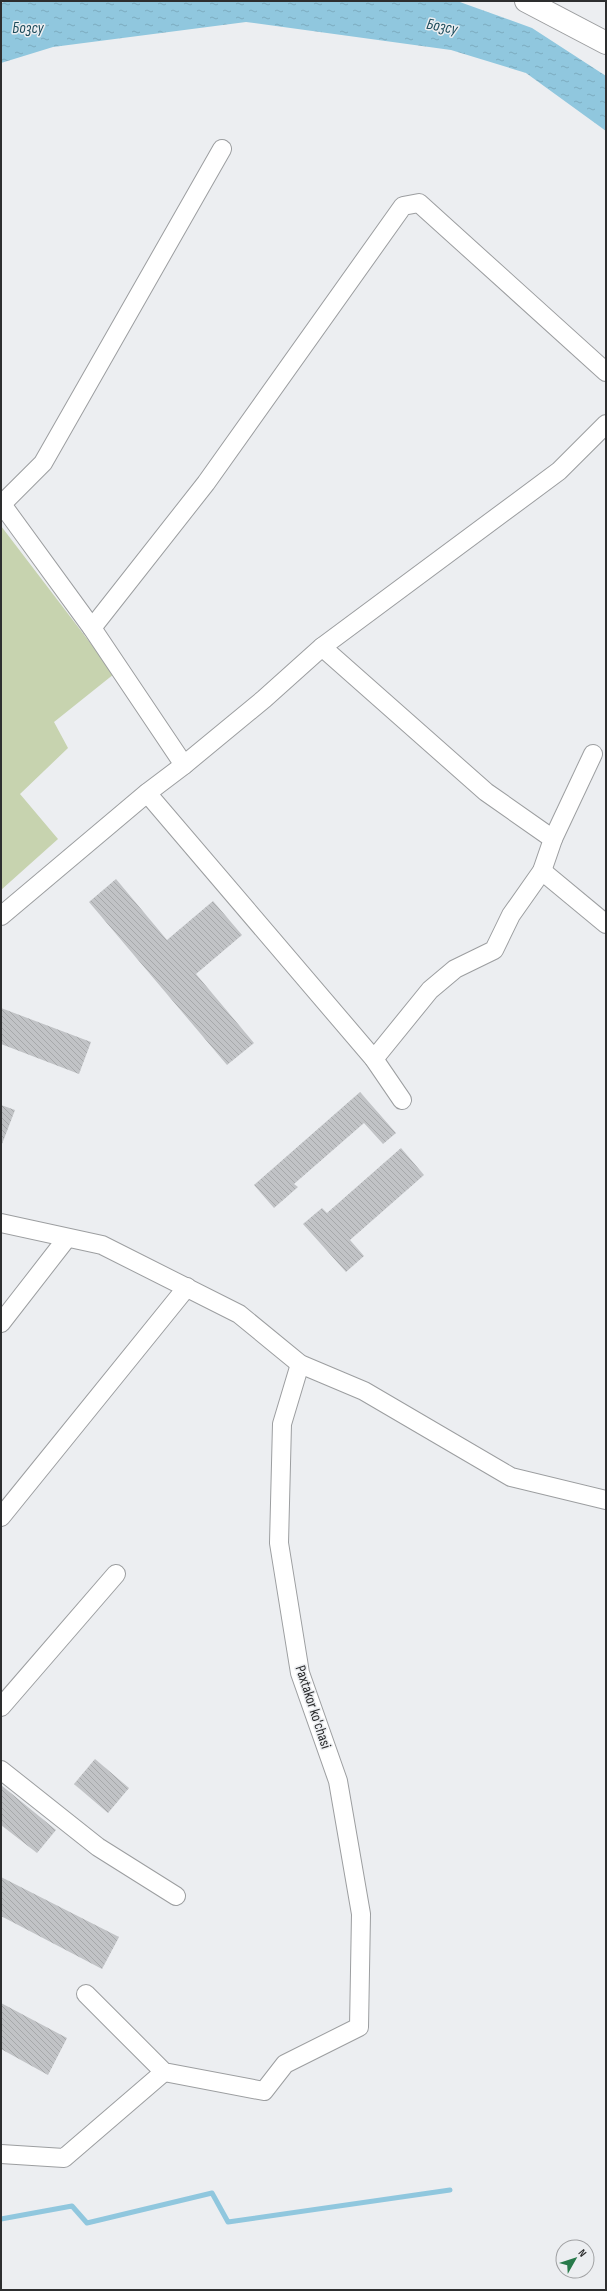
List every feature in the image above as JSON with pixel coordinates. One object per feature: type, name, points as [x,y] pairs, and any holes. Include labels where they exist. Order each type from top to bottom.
[{"type":"street","points":[[526,1],[606,44]]},
{"type":"street","points":[[184,766],[92,628],[2,503],[44,463],[222,149]]},
{"type":"street","points":[[92,628],[206,483],[403,206],[419,203],[606,372]]},
{"type":"street","points":[[1,916],[147,793],[184,766],[264,699],[322,647],[559,471],[606,424]]},
{"type":"street","points":[[322,647],[486,792],[553,839]]},
{"type":"street","points":[[374,1059],[430,990],[455,969],[494,950],[511,916],[542,871],[553,839],[592,754]]},
{"type":"street","points":[[147,793],[374,1059],[402,1100]]},
{"type":"street","points":[[542,871],[606,924]]},
{"type":"street","points":[[1,1223],[102,1245],[239,1314],[300,1364],[364,1391],[510,1477],[606,1500]]},
{"type":"street","points":[[1,1323],[67,1238]]},
{"type":"street","points":[[1,1517],[187,1287]]},
{"type":"street","name":"Paxtakor ko'chasi","points":[[164,2072],[264,2091],[285,2064],[359,2027],[361,1914],[338,1781],[300,1673],[279,1543],[282,1424],[300,1364]]},
{"type":"street","points":[[1,1707],[116,1574]]},
{"type":"street","points":[[1,1770],[98,1847],[176,1896]]},
{"type":"street","points":[[1,2154],[64,2158],[164,2072],[86,1994]]},
{"type":"green space","points":[[1,526],[114,674],[54,722],[68,748],[20,794],[58,839],[1,890]]},
{"type":"water","name":"Бозсу","points":[[7,1],[457,1],[532,28],[606,76],[606,131],[526,73],[451,50],[246,22],[53,47],[1,63],[1,3]]},
{"type":"building","points":[[116,879],[167,940],[213,901],[242,935],[196,974],[254,1043],[227,1065],[89,902]]},
{"type":"building","points":[[1,1008],[91,1042],[79,1074],[1,1044]]},
{"type":"building","points":[[360,1092],[396,1133],[383,1144],[364,1123],[294,1184],[298,1187],[274,1208],[254,1185]]},
{"type":"building","points":[[1,1105],[15,1110],[2,1144],[1,1144]]},
{"type":"building","points":[[401,1148],[424,1175],[350,1240],[364,1256],[346,1272],[303,1224],[322,1208],[327,1213]]},
{"type":"building","points":[[95,1759],[129,1788],[108,1813],[74,1784]]},
{"type":"building","points":[[1,1785],[56,1830],[37,1853],[1,1825]]},
{"type":"building","points":[[1,1877],[119,1937],[102,1969],[1,1916]]},
{"type":"building","points":[[1,2003],[67,2038],[48,2075],[1,2049]]},
{"type":"waterway","points":[[1,2219],[72,2206],[87,2223],[212,2193],[228,2222],[450,2190]]}]
